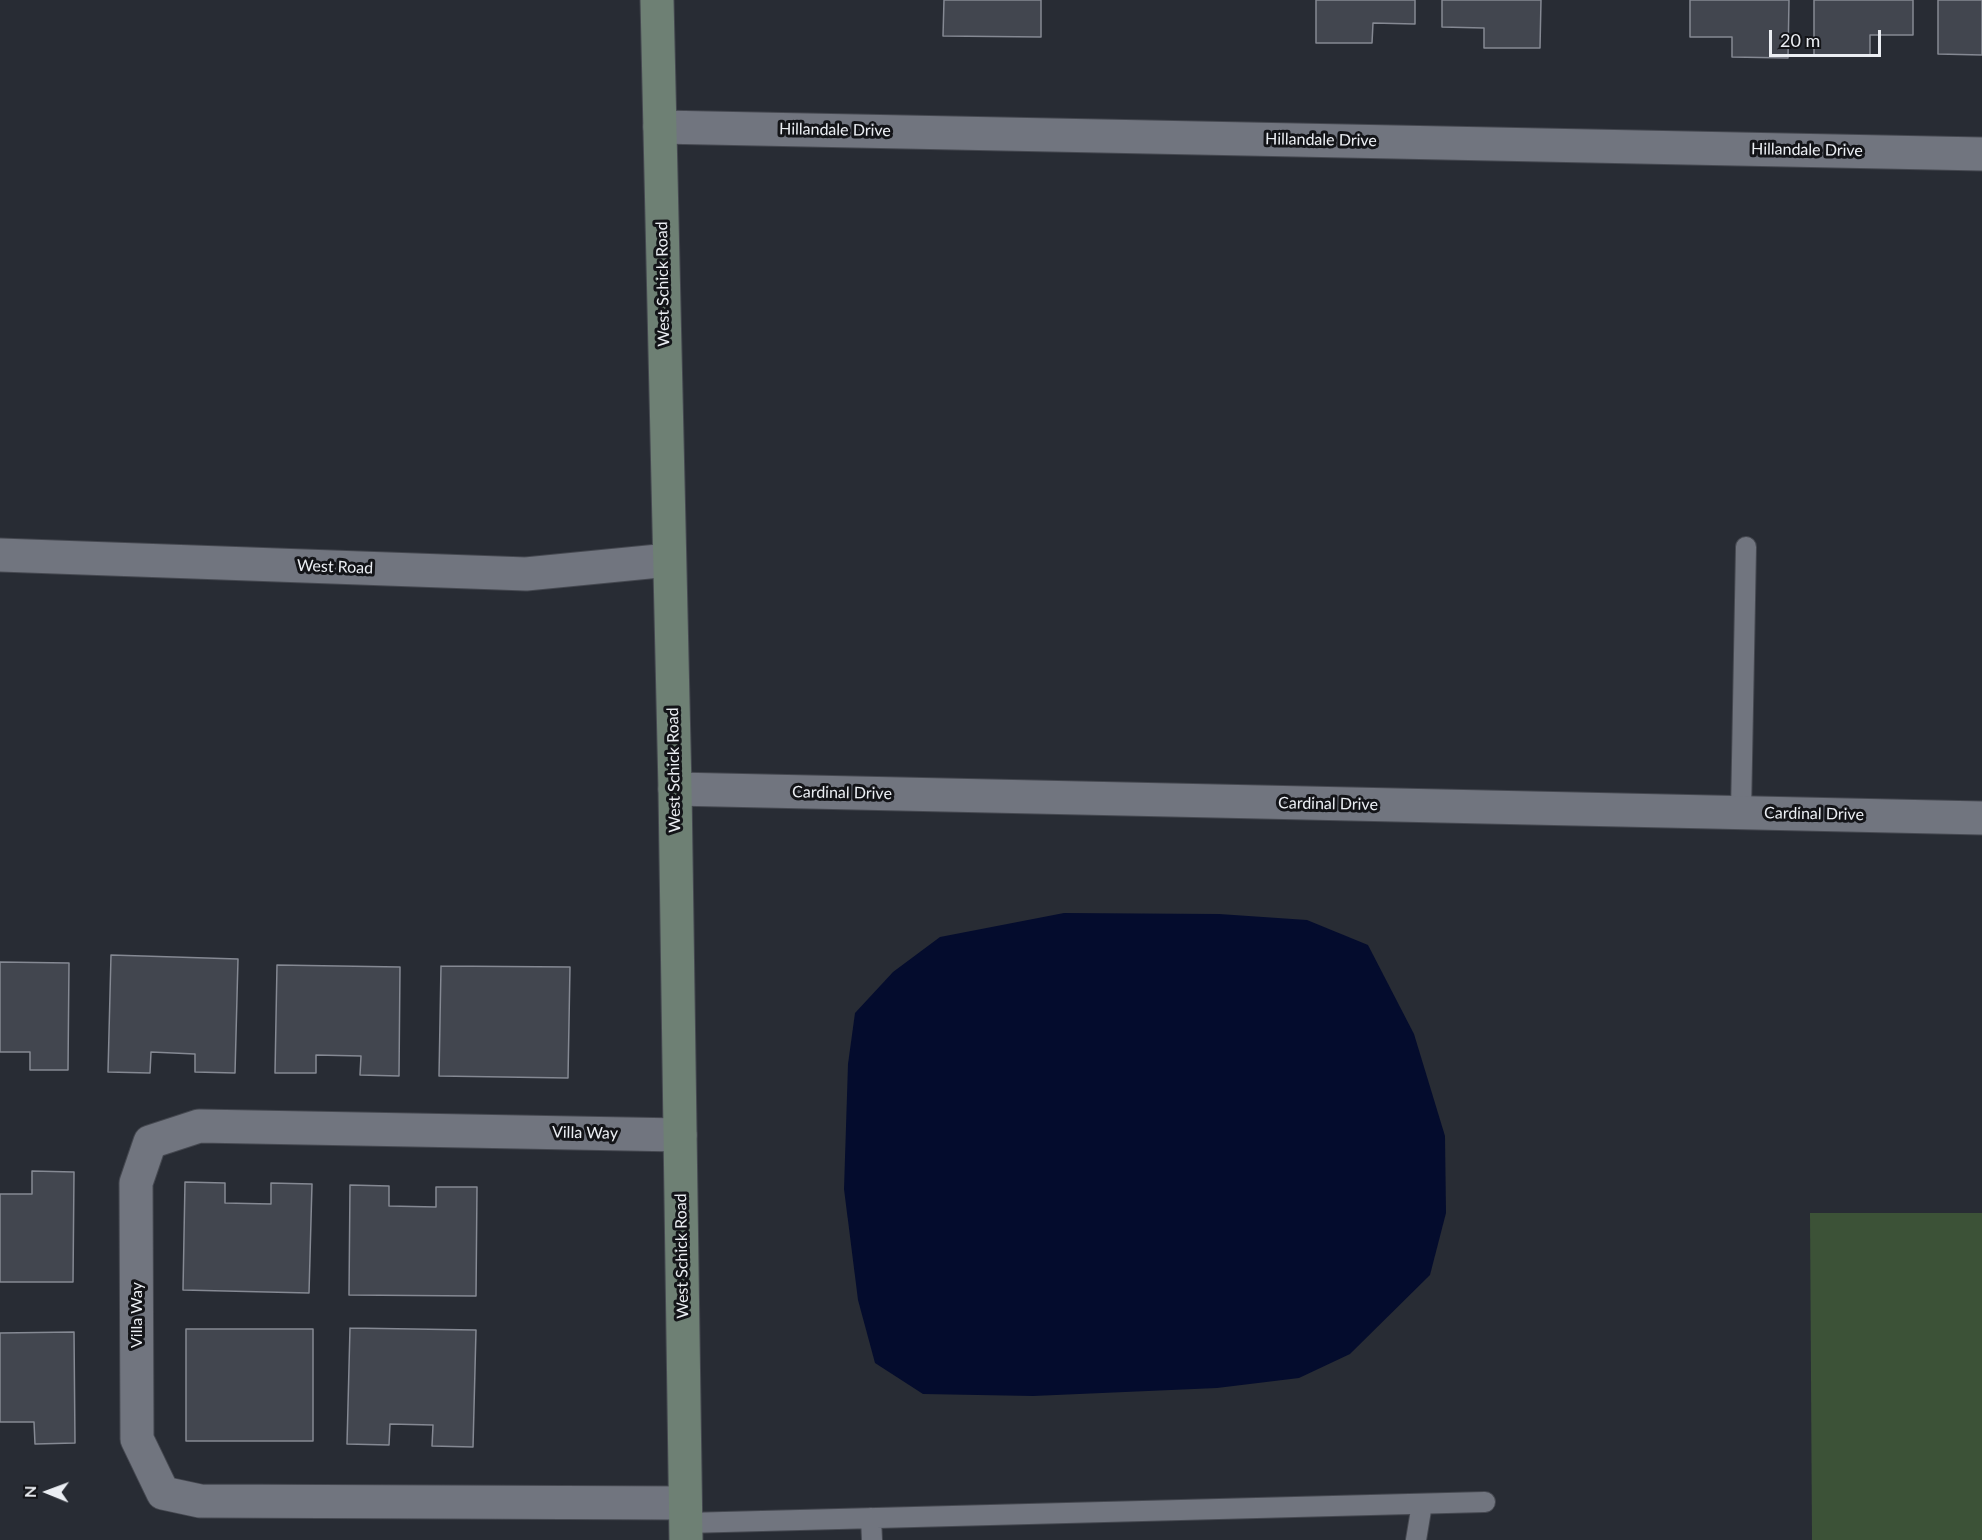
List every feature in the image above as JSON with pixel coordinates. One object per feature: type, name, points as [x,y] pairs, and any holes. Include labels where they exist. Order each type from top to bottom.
[{"type":"street","name":"West Schick Road","points":[[657,0],[675,789],[686,1522]]},
{"type":"street","name":"Hillandale Drive","points":[[660,127],[1982,153]]},
{"type":"street","name":"West Road","points":[[0,555],[526,574],[669,560]]},
{"type":"street","name":"Cardinal Drive","points":[[675,789],[1982,818]]},
{"type":"street","name":"Villa Way","points":[[680,1135],[199,1126],[150,1142],[136,1183],[137,1439],[163,1493],[200,1501],[686,1522]]},
{"type":"lane","points":[[1741,813],[1746,547]]},
{"type":"lane","points":[[686,1522],[1485,1502]]},
{"type":"lane","points":[[1416,1540],[1422,1504]]},
{"type":"lane","points":[[871,1518],[872,1540]]},
{"type":"green space","points":[[1810,1213],[1982,1213],[1982,1540],[1812,1540]]},
{"type":"water","points":[[1064,913],[1219,914],[1307,920],[1368,945],[1414,1034],[1445,1136],[1446,1213],[1430,1275],[1350,1354],[1299,1378],[1217,1388],[1033,1396],[923,1394],[875,1363],[858,1300],[844,1189],[848,1064],[855,1013],[893,972],[940,937]]},
{"type":"building","points":[[944,0],[1041,0],[1041,37],[943,36]]},
{"type":"building","points":[[1316,0],[1415,0],[1415,24],[1373,23],[1372,43],[1316,43]]},
{"type":"building","points":[[1442,0],[1541,0],[1540,48],[1484,48],[1484,28],[1442,27]]},
{"type":"building","points":[[1690,0],[1789,0],[1788,58],[1732,57],[1732,37],[1690,37]]},
{"type":"building","points":[[1814,0],[1913,0],[1913,35],[1870,35],[1870,56],[1814,55]]},
{"type":"building","points":[[1938,0],[1982,0],[1982,55],[1938,54]]},
{"type":"building","points":[[111,955],[238,959],[235,1073],[195,1072],[195,1054],[151,1052],[150,1073],[108,1072]]},
{"type":"building","points":[[0,962],[69,963],[68,1070],[30,1070],[30,1052],[0,1052]]},
{"type":"building","points":[[277,965],[400,967],[399,1076],[360,1075],[361,1056],[316,1055],[316,1073],[275,1073]]},
{"type":"building","points":[[441,966],[570,967],[568,1078],[439,1076]]},
{"type":"building","points":[[32,1171],[74,1172],[73,1282],[0,1282],[0,1194],[32,1194]]},
{"type":"building","points":[[185,1182],[225,1183],[225,1203],[271,1204],[271,1183],[312,1184],[309,1293],[183,1290]]},
{"type":"building","points":[[350,1185],[389,1186],[389,1206],[436,1207],[436,1187],[477,1187],[476,1296],[349,1295]]},
{"type":"building","points":[[350,1328],[476,1330],[473,1447],[432,1446],[433,1425],[390,1424],[389,1445],[347,1444]]},
{"type":"building","points":[[186,1329],[313,1329],[313,1441],[186,1441]]},
{"type":"building","points":[[74,1332],[75,1443],[35,1444],[34,1422],[0,1422],[0,1333]]}]
